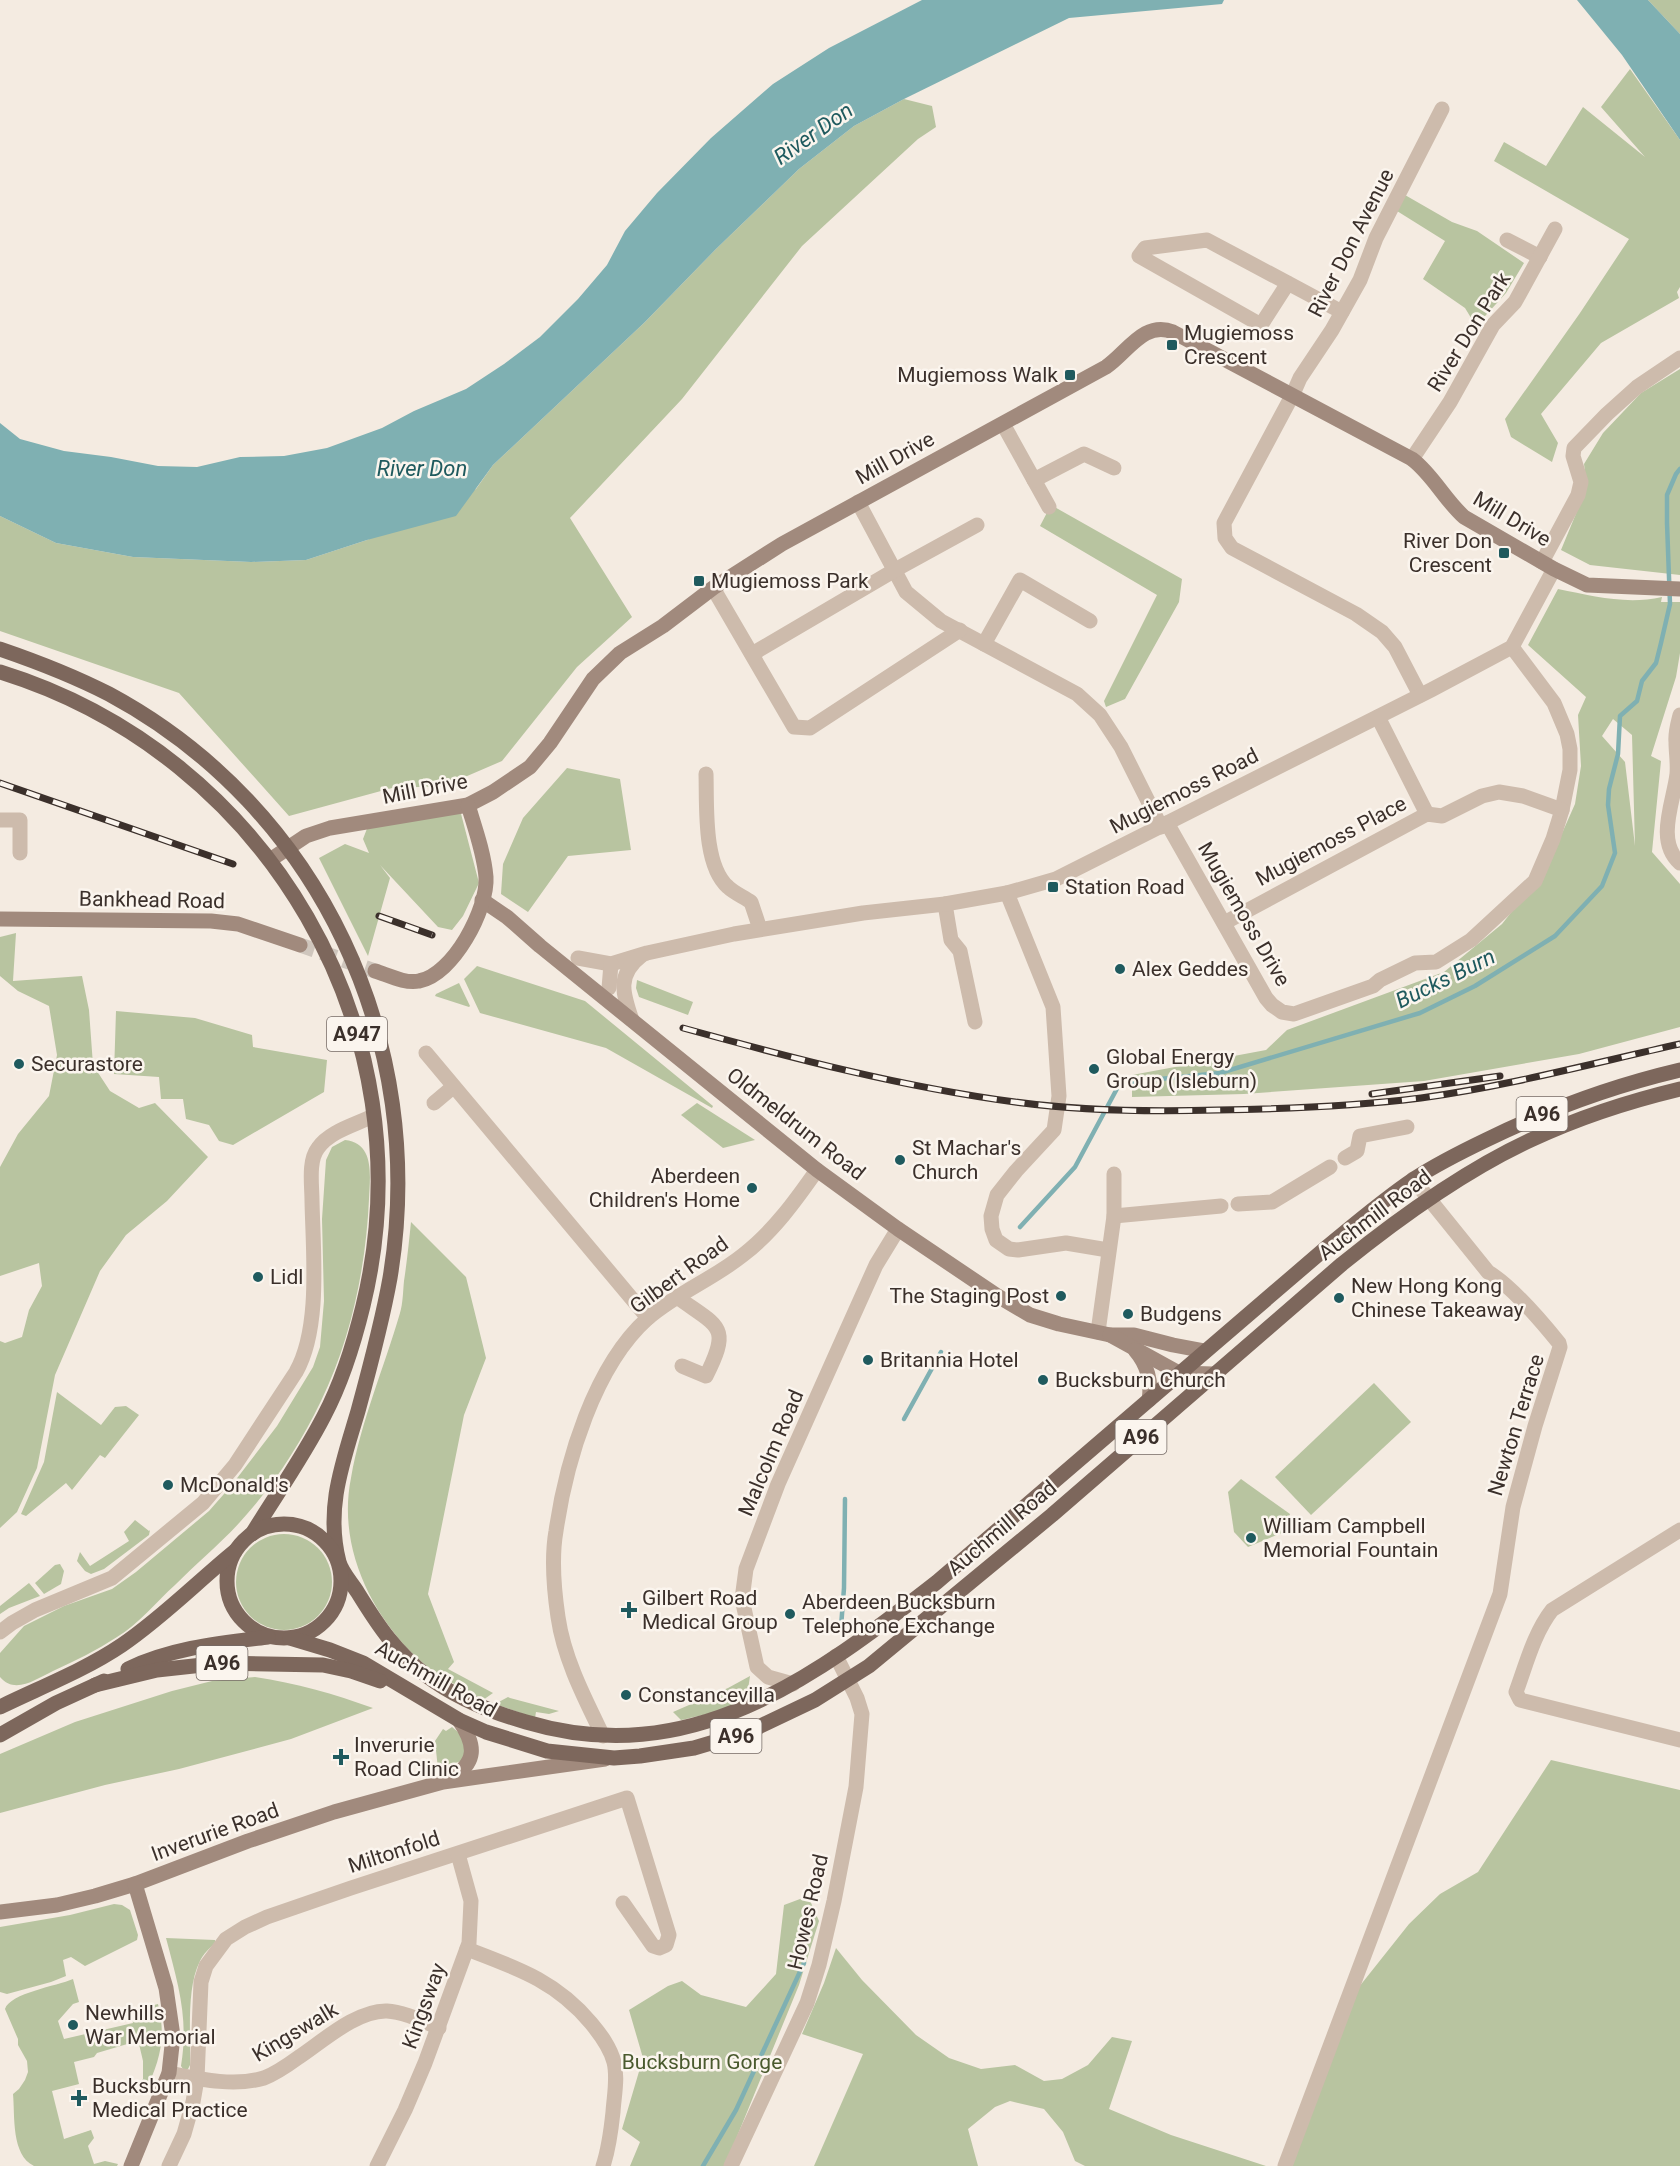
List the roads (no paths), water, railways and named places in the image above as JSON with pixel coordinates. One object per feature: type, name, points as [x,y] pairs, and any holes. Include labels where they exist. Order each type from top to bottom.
[{"type":"main road","name":"A947","points":[[0,650],[49,666],[114,697],[199,754],[255,810],[287,848],[325,905],[358,972],[386,1060],[397,1145],[398,1222],[386,1300],[335,1492],[335,1531],[340,1566]]},
{"type":"main road","name":"A947","points":[[0,672],[78,702],[132,732],[162,753],[217,800],[270,860],[313,927],[342,991],[358,1037],[376,1138],[378,1190],[368,1282],[354,1340],[325,1415],[252,1534]]},
{"type":"main road","name":"Auchmill Road","points":[[340,1566],[382,1631],[404,1656],[439,1685],[484,1707],[519,1720],[557,1731],[603,1736],[658,1733],[703,1724],[740,1711],[793,1684],[876,1630],[937,1582],[1179,1373],[1379,1204],[1413,1179],[1449,1158],[1562,1105],[1618,1086],[1680,1070]]},
{"type":"main road","name":"Auchmill Road","points":[[290,1638],[363,1663],[459,1720],[486,1732],[538,1748],[569,1754],[614,1758],[694,1748],[724,1740],[793,1712],[869,1666],[1052,1515],[1213,1374],[1373,1239],[1478,1168],[1532,1139],[1614,1107],[1680,1089]]},
{"type":"main road","name":"A96","points":[[0,1707],[88,1665],[123,1645],[148,1626],[252,1534],[266,1527],[281,1524],[297,1525],[324,1540],[334,1552],[340,1566],[342,1586],[332,1614],[318,1628],[309,1633],[290,1638],[271,1637],[218,1643],[169,1654],[135,1665],[56,1703],[0,1734]]},
{"type":"main road","name":"A96","points":[[237,1549],[227,1575],[227,1588],[231,1602],[237,1614],[246,1624],[271,1637]]},
{"type":"main road","name":"A96","points":[[95,1685],[157,1670],[197,1664],[306,1664],[323,1665],[360,1673],[432,1704]]},
{"type":"street","name":"River Don Avenue","points":[[1293,394],[1300,378],[1360,280],[1376,238],[1442,109]]},
{"type":"street","name":"River Don Park","points":[[1412,459],[1450,402],[1493,325],[1515,302],[1555,230]]},
{"type":"street","points":[[1288,283],[1261,325],[1139,256],[1144,248],[1207,240],[1288,283],[1342,312]]},
{"type":"street","name":"River Don Park","points":[[1506,240],[1540,257]]},
{"type":"street","name":"Mill Drive","points":[[270,860],[306,836],[330,828],[468,805],[480,800],[530,766],[550,744],[593,679],[620,652],[663,626],[713,588],[764,554],[1106,367],[1145,333],[1156,328],[1173,332],[1412,459],[1425,469],[1452,507],[1464,517],[1548,565]]},
{"type":"street","points":[[1512,647],[1536,606],[1548,565],[1578,495],[1581,482],[1572,456],[1574,448],[1637,387],[1680,358]]},
{"type":"street","points":[[1293,394],[1224,523],[1226,538],[1232,548],[1356,614],[1382,632],[1395,647],[1420,695]]},
{"type":"street","points":[[1002,424],[1049,507]]},
{"type":"street","points":[[1034,480],[1084,454],[1114,468]]},
{"type":"street","name":"Mugiemoss Drive","points":[[858,502],[906,592],[941,621],[1077,694],[1100,715],[1272,1005],[1289,1014],[1324,1005],[1373,986],[1380,980],[1415,963],[1436,962],[1471,940],[1535,880],[1553,839],[1562,810],[1570,770],[1567,734],[1552,699],[1512,647]]},
{"type":"street","points":[[752,654],[977,525]]},
{"type":"street","points":[[1548,565],[1587,585],[1680,589]]},
{"type":"street","points":[[984,644],[1020,580],[1090,621]]},
{"type":"street","points":[[713,588],[794,727],[810,728],[960,630]]},
{"type":"street","name":"Mugiemoss Road","points":[[578,958],[611,963],[760,929],[945,904],[1007,893],[1056,879],[1512,647]]},
{"type":"street","points":[[1680,714],[1676,738],[1677,773],[1667,832],[1673,856],[1680,862]]},
{"type":"street","name":"Mugiemoss Place","points":[[1378,717],[1427,814]]},
{"type":"street","points":[[706,774],[710,848],[718,874],[728,888],[751,902],[760,929]]},
{"type":"street","name":"Mugiemoss Place","points":[[1224,923],[1427,814],[1442,816],[1482,796],[1499,792],[1523,796],[1562,810]]},
{"type":"street","points":[[375,971],[417,982],[441,972],[460,949],[479,912],[486,878],[468,805]]},
{"type":"street","points":[[0,820],[20,820],[20,853]]},
{"type":"street","points":[[1007,893],[1053,1007],[1059,1096],[1054,1130],[997,1195],[991,1216],[992,1229],[996,1240],[1009,1249],[1018,1250],[1066,1243],[1108,1250]]},
{"type":"street","name":"Oldmeldrum Road","points":[[482,900],[507,917],[817,1170],[996,1296],[1030,1315],[1059,1324],[1104,1334],[1134,1335],[1205,1351]]},
{"type":"street","points":[[945,904],[951,940],[960,951],[975,1022]]},
{"type":"street","name":"Bankhead Road","points":[[0,919],[211,921],[250,927],[300,945]]},
{"type":"street","points":[[632,1020],[624,994],[623,978],[634,961],[642,955]]},
{"type":"street","points":[[609,988],[611,963]]},
{"type":"street","points":[[426,1053],[648,1318]]},
{"type":"street","points":[[434,1102],[453,1087]]},
{"type":"street","points":[[0,1632],[35,1610],[112,1578],[203,1503],[234,1465],[296,1372],[307,1347],[314,1287],[312,1179],[316,1149],[330,1136],[373,1116]]},
{"type":"street","points":[[1345,1158],[1357,1151],[1360,1136],[1407,1126]]},
{"type":"street","points":[[1238,1204],[1272,1202],[1330,1167]]},
{"type":"street","name":"Gilbert Road","points":[[603,1736],[580,1687],[558,1619],[554,1572],[555,1532],[570,1460],[603,1377],[622,1347],[648,1318],[741,1257],[760,1240],[784,1214],[817,1170]]},
{"type":"street","points":[[1104,1334],[1108,1250],[1114,1216],[1114,1174]]},
{"type":"street","name":"Newton Terrace","points":[[1285,2166],[1500,1594],[1513,1507],[1560,1347],[1559,1342],[1533,1314],[1496,1276],[1488,1272],[1413,1179]]},
{"type":"street","points":[[1114,1216],[1221,1206]]},
{"type":"street","name":"Malcolm Road","points":[[793,1684],[772,1679],[757,1667],[742,1599],[746,1569],[778,1484],[845,1334],[876,1265],[898,1229]]},
{"type":"street","points":[[677,1297],[715,1325],[720,1335],[717,1354],[706,1376],[682,1366]]},
{"type":"street","name":"Oldmeldrum Road","points":[[1104,1334],[1179,1373],[1213,1374]]},
{"type":"street","points":[[1136,1350],[1149,1378],[1151,1389],[1149,1400]]},
{"type":"street","points":[[1680,1530],[1552,1610],[1537,1637],[1516,1692],[1520,1700],[1680,1740]]},
{"type":"street","name":"Howes Road","points":[[731,2166],[807,2003],[826,1936],[856,1787],[862,1714],[857,1698],[836,1656]]},
{"type":"street","name":"Inverurie Road","points":[[443,1782],[457,1774],[470,1759],[472,1750],[470,1735],[459,1720]]},
{"type":"street","name":"Inverurie Road","points":[[0,1912],[80,1900],[135,1884],[248,1841],[334,1812],[443,1782],[614,1758]]},
{"type":"street","name":"Miltonfold","points":[[197,2079],[201,1982],[206,1966],[226,1939],[267,1917],[627,1798],[669,1935],[666,1945],[659,1948],[653,1946],[623,1903]]},
{"type":"street","name":"Kingsway","points":[[377,2166],[405,2110],[439,2028],[467,1949],[472,1925],[471,1901],[458,1854]]},
{"type":"street","points":[[131,2166],[169,2073],[173,2036],[168,1998],[135,1884]]},
{"type":"street","points":[[467,1949],[524,1971],[554,1988],[574,2004],[602,2037],[612,2055],[616,2074],[610,2133],[603,2166]]},
{"type":"street","name":"Kingswalk","points":[[169,2073],[197,2079],[245,2082],[270,2076],[351,2022],[372,2013],[388,2011],[439,2028]]},
{"type":"street","points":[[169,2166],[184,2134],[197,2079]]},
{"type":"water","name":"River Don","points":[[922,0],[1224,0],[1222,4],[1069,18],[854,126],[799,169],[645,322],[493,465],[456,516],[367,540],[306,560],[251,562],[133,557],[56,543],[0,516],[0,423],[20,439],[64,451],[158,466],[197,467],[240,457],[284,456],[327,448],[382,428],[414,411],[466,389],[540,337],[578,299],[607,265],[625,231],[657,193],[711,138],[773,84],[829,48]]},
{"type":"water","points":[[1577,0],[1648,0],[1680,34],[1680,140],[1622,55]]},
{"type":"waterway","name":"Bucks Burn","points":[[1020,1227],[1075,1167],[1120,1083],[1220,1073],[1420,1013],[1475,986],[1555,936],[1602,886],[1615,853],[1608,805],[1609,789],[1618,754],[1620,716],[1637,701],[1642,681],[1656,663],[1670,604],[1667,495],[1680,469]]},
{"type":"waterway","name":"Bucks Burn","points":[[904,1419],[941,1352]]},
{"type":"waterway","name":"Bucks Burn","points":[[841,1627],[845,1499]]},
{"type":"waterway","name":"Bucks Burn","points":[[703,2166],[736,2110],[804,1963]]},
{"type":"tunnel","points":[[300,945],[375,971]]},
{"type":"railway","points":[[0,783],[233,864]]},
{"type":"railway","points":[[379,916],[432,935]]},
{"type":"railway","points":[[683,1028],[806,1061],[973,1096],[1040,1105],[1142,1111],[1294,1108],[1421,1098],[1519,1081],[1680,1044]]},
{"type":"railway","points":[[1372,1094],[1500,1076]]},
{"type":"place","name":"Mugiemoss Crescent","points":[[1172,345]]},
{"type":"place","name":"Mugiemoss Walk","points":[[1070,375]]},
{"type":"place","name":"River Don Crescent","points":[[1504,553]]},
{"type":"place","name":"Mugiemoss Park","points":[[699,581]]},
{"type":"place","name":"Station Road","points":[[1053,887]]},
{"type":"place","name":"Alex Geddes","points":[[1120,969]]},
{"type":"place","name":"Securastore","points":[[19,1064]]},
{"type":"place","name":"Global Energy Group (Isleburn)","points":[[1094,1069]]},
{"type":"place","name":"St Machar's Church","points":[[900,1160]]},
{"type":"place","name":"Aberdeen Children's Home","points":[[752,1188]]},
{"type":"place","name":"Lidl","points":[[258,1277]]},
{"type":"place","name":"The Staging Post","points":[[1061,1296]]},
{"type":"place","name":"New Hong Kong Chinese Takeaway","points":[[1339,1298]]},
{"type":"place","name":"Budgens","points":[[1128,1314]]},
{"type":"place","name":"Britannia Hotel","points":[[868,1360]]},
{"type":"place","name":"Bucksburn Church","points":[[1043,1380]]},
{"type":"place","name":"McDonald's","points":[[168,1485]]},
{"type":"place","name":"William Campbell Memorial Fountain","points":[[1251,1538]]},
{"type":"place","name":"Gilbert Road Medical Group","points":[[629,1610]]},
{"type":"place","name":"Aberdeen Bucksburn Telephone Exchange","points":[[790,1614]]},
{"type":"place","name":"Constancevilla","points":[[626,1695]]},
{"type":"place","name":"Inverurie Road Clinic","points":[[341,1757]]},
{"type":"place","name":"Newhills War Memorial","points":[[73,2025]]},
{"type":"place","name":"Bucksburn Medical Practice","points":[[79,2098]]},
{"type":"park label","name":"Bucksburn Gorge","points":[[702,2062]]}]
